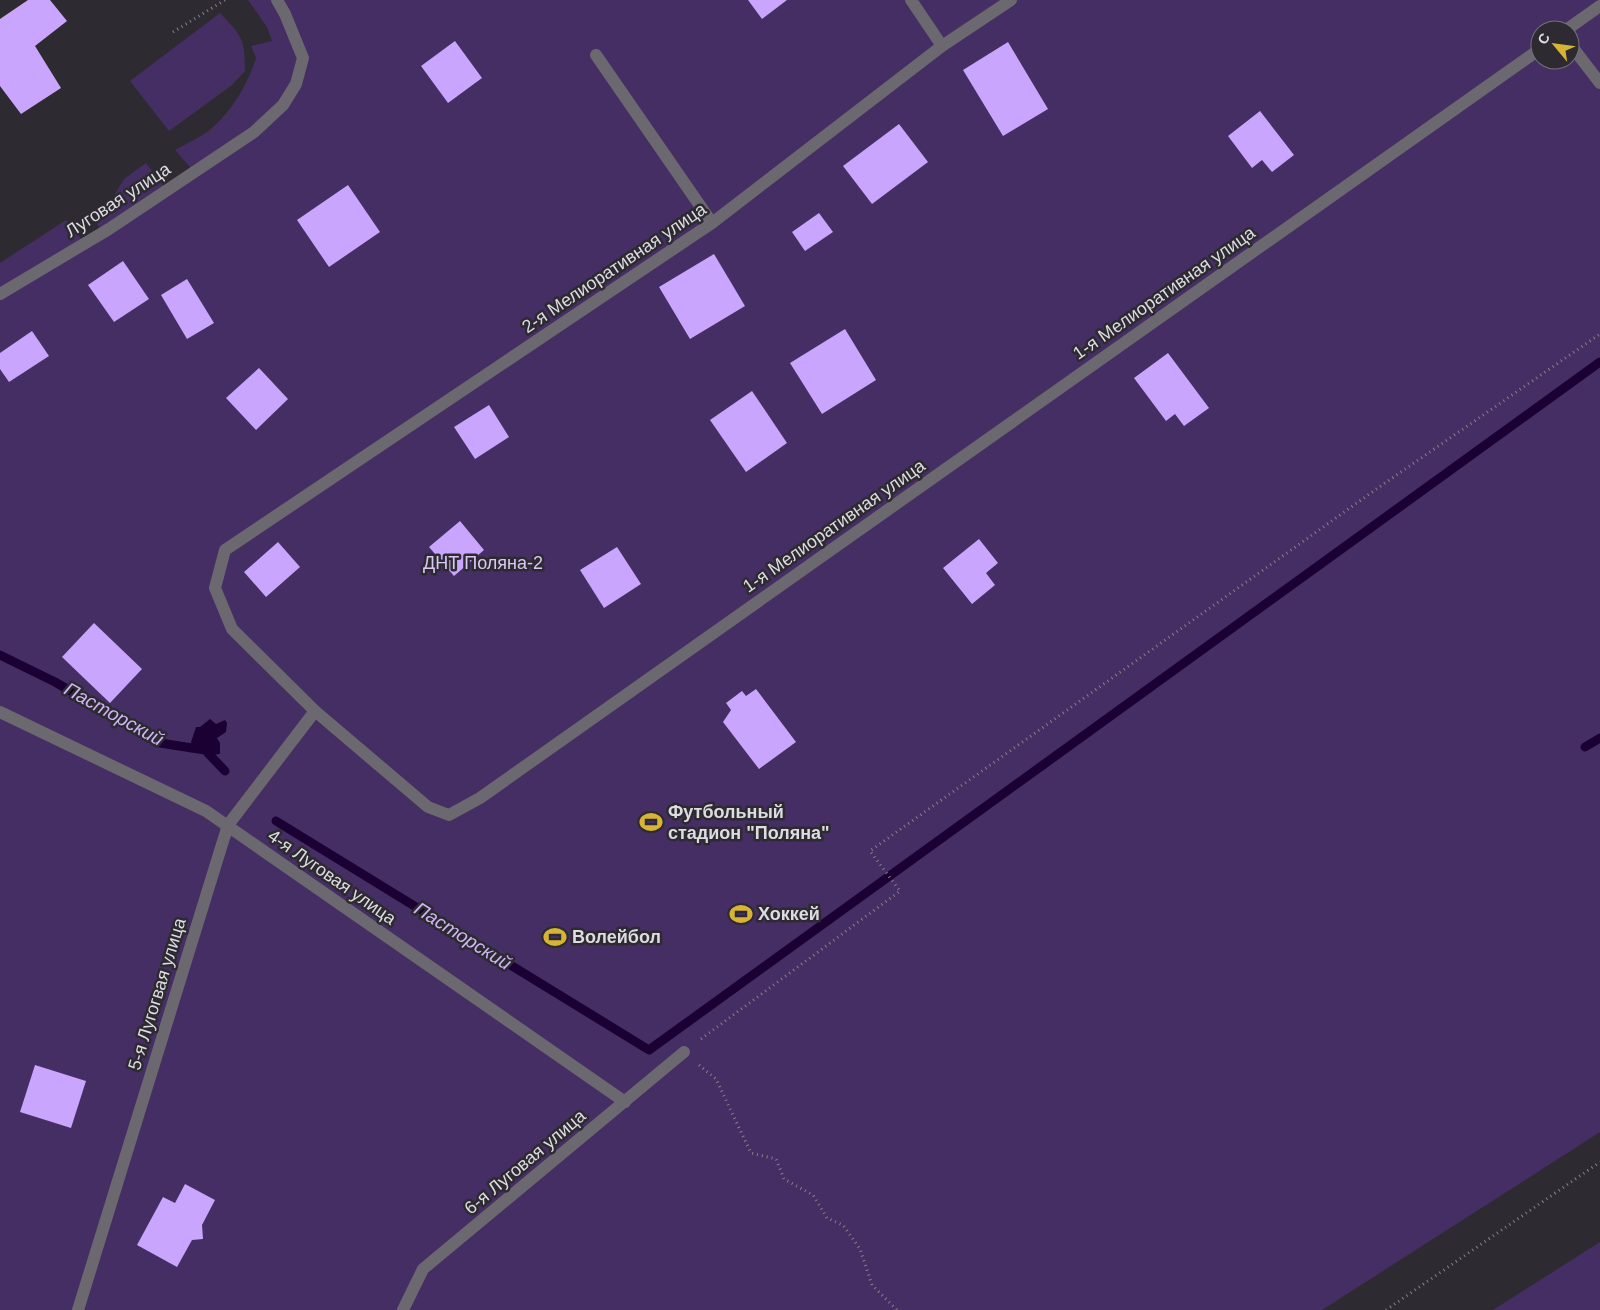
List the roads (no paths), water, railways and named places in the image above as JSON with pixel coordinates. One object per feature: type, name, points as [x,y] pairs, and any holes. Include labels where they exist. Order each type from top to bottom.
[{"type":"street","name":"Луговая улица","points":[[0,294],[103,233],[254,132],[284,103],[296,84],[303,58],[277,0]]},
{"type":"street","points":[[911,0],[942,46]]},
{"type":"street","name":"2-я Мелиоративная улица","points":[[225,550],[712,224],[942,46],[1011,0]]},
{"type":"street","points":[[1580,20],[1600,6]]},
{"type":"street","points":[[596,54],[712,224]]},
{"type":"street","name":"1-я Мелиоративная улица","points":[[225,550],[215,588],[232,629],[315,711],[428,808],[448,816],[480,798],[1530,55]]},
{"type":"street","points":[[1580,57],[1600,83]]},
{"type":"street","name":"5-я Лугогвая улица","points":[[78,1310],[228,825],[315,711]]},
{"type":"street","name":"4-я Луговая улица","points":[[0,712],[206,811],[625,1102]]},
{"type":"street","name":"6-я Луговая улица","points":[[403,1310],[423,1270],[684,1052]]},
{"type":"waterway","points":[[276,821],[649,1050],[1600,362]]},
{"type":"waterway","name":"Пасторский","points":[[0,655],[55,682],[160,743],[205,750],[225,771]]},
{"type":"waterway","points":[[1585,747],[1600,738]]},
{"type":"place","name":"Футбольный стадион \"Поляна\"","points":[[651,822]]},
{"type":"place","name":"Хоккей","points":[[741,914]]},
{"type":"place","name":"Волейбол","points":[[555,937]]},
{"type":"park label","name":"ДНТ Поляна-2","points":[[483,563]]}]
